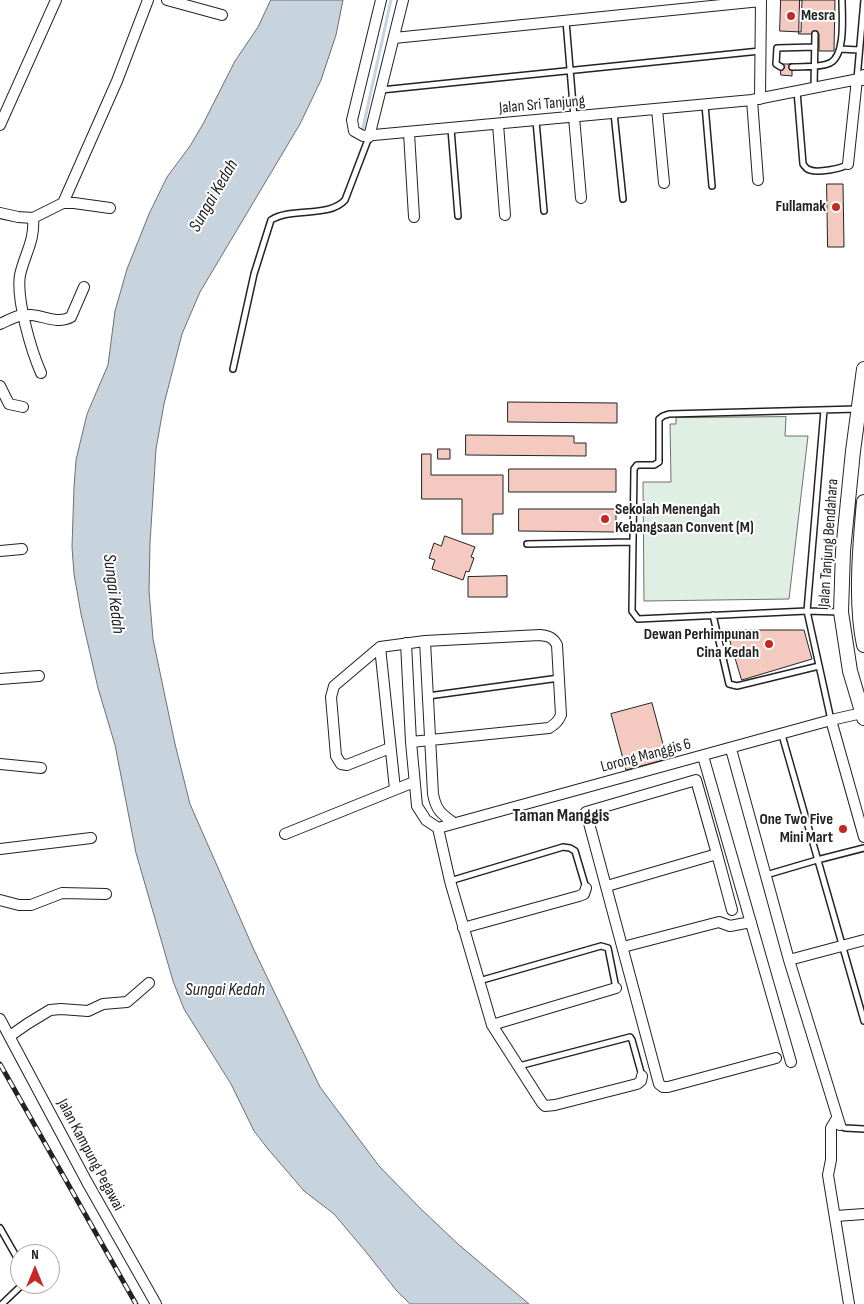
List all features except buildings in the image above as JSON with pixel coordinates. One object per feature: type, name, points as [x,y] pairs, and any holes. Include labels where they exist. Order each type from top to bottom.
[{"type":"main road","name":"Jalan Tanjung Bendahara","points":[[863,715],[850,671],[841,612],[843,550],[864,369]]},
{"type":"main road","name":"Jalan Tanjung Bendahara","points":[[864,502],[860,592],[860,614],[864,645]]},
{"type":"street","points":[[0,125],[56,0]]},
{"type":"street","points":[[63,203],[117,81],[148,0]]},
{"type":"street","points":[[167,0],[222,15]]},
{"type":"street","points":[[381,0],[352,120],[354,131],[362,136],[369,137],[404,0]]},
{"type":"street","points":[[394,38],[760,1],[760,51],[756,100],[758,180]]},
{"type":"street","points":[[848,164],[862,78]]},
{"type":"street","name":"Jalan Sri Tanjung","points":[[369,137],[756,100],[862,78]]},
{"type":"street","points":[[657,109],[664,183]]},
{"type":"street","points":[[574,117],[581,198]]},
{"type":"street","points":[[498,124],[505,215]]},
{"type":"street","points":[[409,133],[414,217]]},
{"type":"street","points":[[0,213],[33,218],[63,203],[110,208]]},
{"type":"street","points":[[33,218],[34,233],[20,281],[24,314],[32,352],[41,373]]},
{"type":"street","points":[[0,324],[24,314],[51,320],[68,318],[71,316],[84,287]]},
{"type":"street","points":[[0,386],[9,404],[23,407]]},
{"type":"street","points":[[0,551],[22,550]]},
{"type":"street","points":[[390,748],[347,765],[341,764],[336,756],[331,698],[334,686],[380,647],[426,641],[540,635],[548,636],[554,640],[557,645],[561,715],[559,720],[549,728],[411,742]]},
{"type":"street","points":[[426,641],[427,696],[433,794],[436,807],[442,815],[454,823]]},
{"type":"street","points":[[406,643],[411,742],[418,810],[426,820],[438,828],[450,881],[492,1025],[542,1103],[549,1106],[637,1084],[641,1081],[642,1076]]},
{"type":"street","points":[[380,647],[395,789]]},
{"type":"street","points":[[0,678],[39,676]]},
{"type":"street","name":"Lorong Manggis 6","points":[[438,828],[831,720],[863,715]]},
{"type":"street","points":[[831,720],[864,838]]},
{"type":"street","points":[[730,748],[789,960],[838,1121],[831,1128],[831,1160],[828,1175],[849,1304]]},
{"type":"street","points":[[703,756],[791,1062]]},
{"type":"street","points":[[0,764],[41,768]]},
{"type":"street","points":[[732,910],[696,780],[586,812],[660,1084],[663,1087],[776,1058]]},
{"type":"street","points":[[284,834],[414,782]]},
{"type":"street","points":[[0,849],[91,838]]},
{"type":"street","points":[[607,886],[717,854]]},
{"type":"street","points":[[463,928],[579,896],[584,894],[586,888]]},
{"type":"street","points":[[0,900],[19,905],[31,904],[62,893],[106,894]]},
{"type":"street","points":[[719,922],[725,913],[746,906]]},
{"type":"street","points":[[623,947],[719,922],[730,926],[751,922]]},
{"type":"street","points":[[789,960],[864,940]]},
{"type":"street","points":[[10,1036],[50,1010],[88,1011],[103,1004],[127,1002],[149,983]]},
{"type":"street","points":[[492,1025],[616,988]]},
{"type":"street","name":"Jalan Kampung Pegawai","points":[[0,1019],[86,1182],[156,1304]]},
{"type":"street","points":[[836,1216],[864,1214]]},
{"type":"lane","points":[[792,67],[815,66],[835,60],[840,49],[842,0]]},
{"type":"lane","points":[[862,78],[859,50],[864,0]]},
{"type":"lane","points":[[566,21],[574,117]]},
{"type":"lane","points":[[814,88],[815,34]]},
{"type":"lane","points":[[781,67],[776,64],[777,48],[815,47]]},
{"type":"lane","points":[[840,49],[859,50]]},
{"type":"lane","points":[[381,90],[760,51]]},
{"type":"lane","points":[[797,92],[803,164],[805,168],[814,171],[842,168],[848,164]]},
{"type":"lane","points":[[704,104],[712,186]]},
{"type":"lane","points":[[614,113],[623,200]]},
{"type":"lane","points":[[536,121],[544,211]]},
{"type":"lane","points":[[451,129],[458,216]]},
{"type":"lane","points":[[233,369],[254,274],[271,220],[280,216],[327,209],[340,205],[345,200],[369,137]]},
{"type":"lane","points":[[841,612],[807,611],[638,619],[632,611],[634,469],[637,465],[654,466],[659,462],[659,420],[663,416],[859,409]]},
{"type":"lane","points":[[824,410],[807,611],[831,720]]},
{"type":"lane","points":[[526,544],[632,542]]},
{"type":"lane","points":[[713,615],[729,684],[733,686],[819,666]]},
{"type":"lane","points":[[427,696],[559,678]]},
{"type":"lane","points":[[782,735],[864,1021]]},
{"type":"lane","points":[[450,881],[563,847],[575,851],[586,888]]},
{"type":"lane","points":[[766,876],[864,848]]},
{"type":"lane","points":[[478,981],[601,946],[608,948],[616,988]]},
{"type":"lane","points":[[518,1066],[630,1037],[642,1076]]},
{"type":"lane","points":[[838,1121],[845,1128],[864,1129]]},
{"type":"lane","points":[[0,1228],[10,1246]]},
{"type":"lane","points":[[2,1304],[12,1294]]},
{"type":"green space","points":[[786,417],[785,436],[808,436],[789,599],[644,601],[643,482],[671,482],[670,424],[676,424],[676,418]]},
{"type":"water","name":"Sungai Kedah","points":[[271,0],[343,0],[336,35],[321,80],[300,124],[200,292],[182,334],[164,404],[156,449],[149,591],[153,639],[175,744],[190,804],[254,950],[320,1087],[379,1166],[458,1244],[529,1304],[410,1304],[396,1290],[334,1214],[304,1191],[254,1131],[231,1084],[184,1009],[173,981],[136,853],[115,745],[98,688],[81,614],[74,574],[72,547],[76,460],[87,414],[108,365],[115,311],[127,269],[149,214],[167,177],[190,146],[203,124],[235,61],[258,27]]},
{"type":"waterway","points":[[363,128],[391,0]]},
{"type":"railway","points":[[0,1064],[136,1304]]},
{"type":"place","name":"Mesra","points":[[791,16]]},
{"type":"place","name":"Fullamak","points":[[836,207]]},
{"type":"place","name":"Sekolah Menengah Kebangsaan Convent (M)","points":[[605,519]]},
{"type":"place","name":"Dewan Perhimpunan Cina Kedah","points":[[769,644]]},
{"type":"place","name":"One Two Five Mini Mart","points":[[843,829]]},
{"type":"district","name":"Taman Manggis","points":[[561,816]]}]
